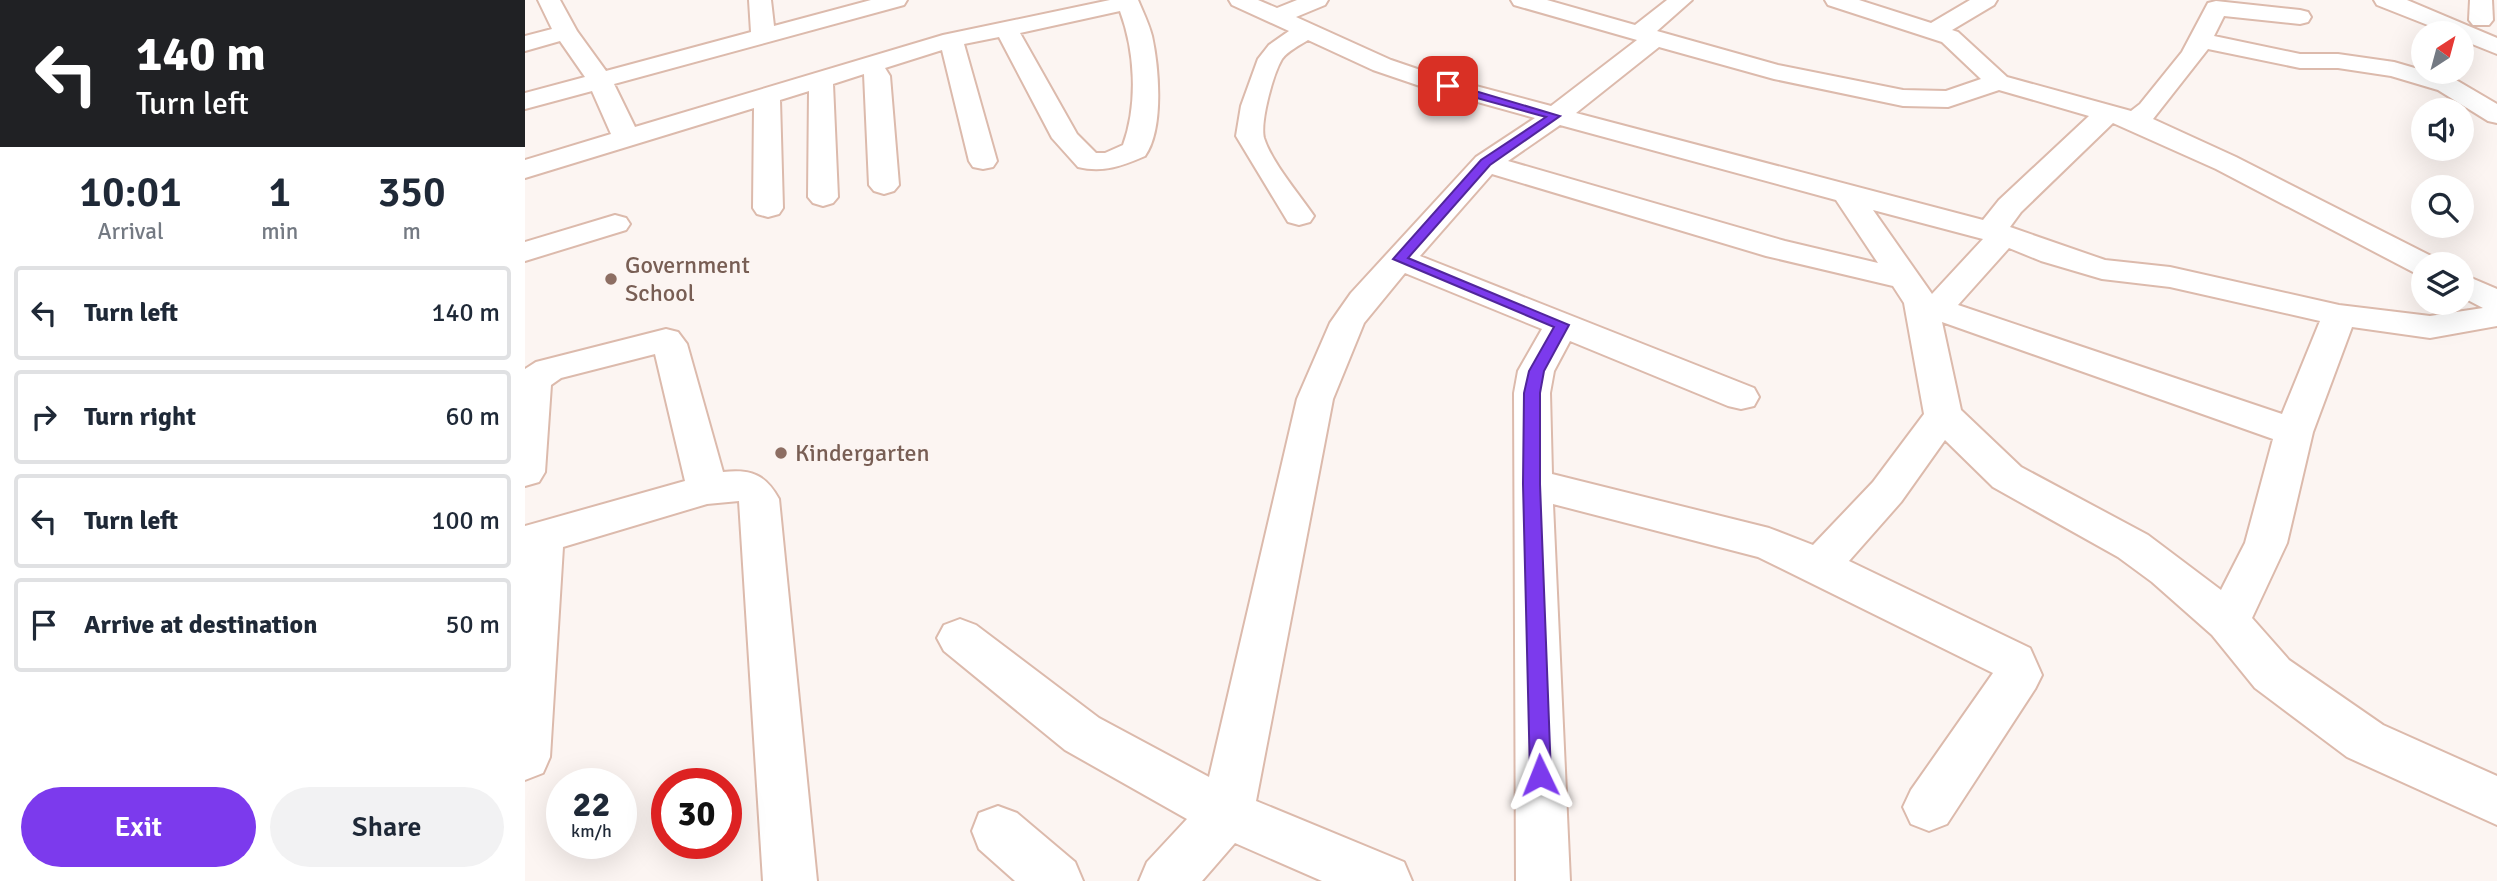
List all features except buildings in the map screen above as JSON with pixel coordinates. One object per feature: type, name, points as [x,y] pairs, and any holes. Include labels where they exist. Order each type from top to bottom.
[{"type":"street","points":[[549,0],[566,33],[600,81],[626,138]]},
{"type":"street","points":[[761,0],[764,37]]},
{"type":"street","points":[[525,101],[896,0]]},
{"type":"street","points":[[1240,0],[1382,65],[1555,116],[1997,234],[2102,270],[2170,276],[2339,315],[2430,327],[2497,316]]},
{"type":"street","points":[[1275,17],[1317,0]]},
{"type":"street","points":[[1522,0],[1774,72],[1903,98],[1948,99],[1998,82]]},
{"type":"street","points":[[1167,881],[1227,814],[1315,399],[1347,323],[1363,300],[1486,163],[1555,116],[1648,35],[1681,0]]},
{"type":"street","points":[[1836,0],[1950,37],[1998,82],[2122,117],[2226,163],[2411,258]]},
{"type":"street","points":[[1934,32],[1986,0]]},
{"type":"street","points":[[2385,0],[2423,13],[2497,47]]},
{"type":"street","points":[[525,169],[951,40],[1006,28],[1127,2],[1139,35],[1144,82],[1143,133],[1135,150],[1109,161],[1088,161],[1066,138],[1006,28]]},
{"type":"street","points":[[1921,296],[1997,234],[2010,206],[2122,117],[2149,110],[2195,48],[2218,8],[2300,17]]},
{"type":"street","points":[[2423,13],[2486,14]]},
{"type":"street","points":[[1299,216],[1250,138],[1253,106],[1269,61],[1283,46],[1306,31]]},
{"type":"street","points":[[525,44],[566,33]]},
{"type":"street","points":[[951,40],[983,162]]},
{"type":"street","points":[[2195,48],[2308,85]]},
{"type":"street","points":[[2195,48],[2394,69],[2456,89],[2497,115]]},
{"type":"street","points":[[870,63],[877,76],[884,185]]},
{"type":"street","points":[[819,80],[822,90],[823,197]]},
{"type":"street","points":[[767,96],[768,208]]},
{"type":"street","points":[[1486,163],[1777,249],[1921,296],[2294,432]]},
{"type":"street","points":[[1847,194],[1921,296],[1943,415],[2007,477],[2133,546],[2167,570],[2228,622],[2272,674],[2365,741],[2497,801]]},
{"type":"street","points":[[525,252],[615,225]]},
{"type":"street","points":[[1399,259],[1741,397]]},
{"type":"street","points":[[2474,290],[2497,302]]},
{"type":"street","points":[[2228,622],[2266,543],[2294,432],[2339,315]]},
{"type":"street","points":[[1543,881],[1532,484],[1534,382],[1547,348],[1562,325]]},
{"type":"street","points":[[525,472],[533,380],[549,370],[666,340],[670,344],[707,489]]},
{"type":"street","points":[[1819,566],[1887,492],[1943,415]]},
{"type":"street","points":[[1532,484],[1769,544],[2010,659],[2017,667],[2018,675],[1929,807]]},
{"type":"street","points":[[525,757],[534,540],[707,489],[731,486],[751,488],[759,499],[790,881]]},
{"type":"street","points":[[960,638],[1082,734],[1227,814],[1385,881]]},
{"type":"street","points":[[998,831],[1056,881]]},
{"type":"place","name":"Government School","points":[[611,279]]},
{"type":"place","name":"Kindergarten","points":[[781,453]]},
{"type":"route","points":[[1448,86],[1555,116],[1486,163],[1399,259],[1562,325],[1536,371],[1532,393],[1540,775]]}]
